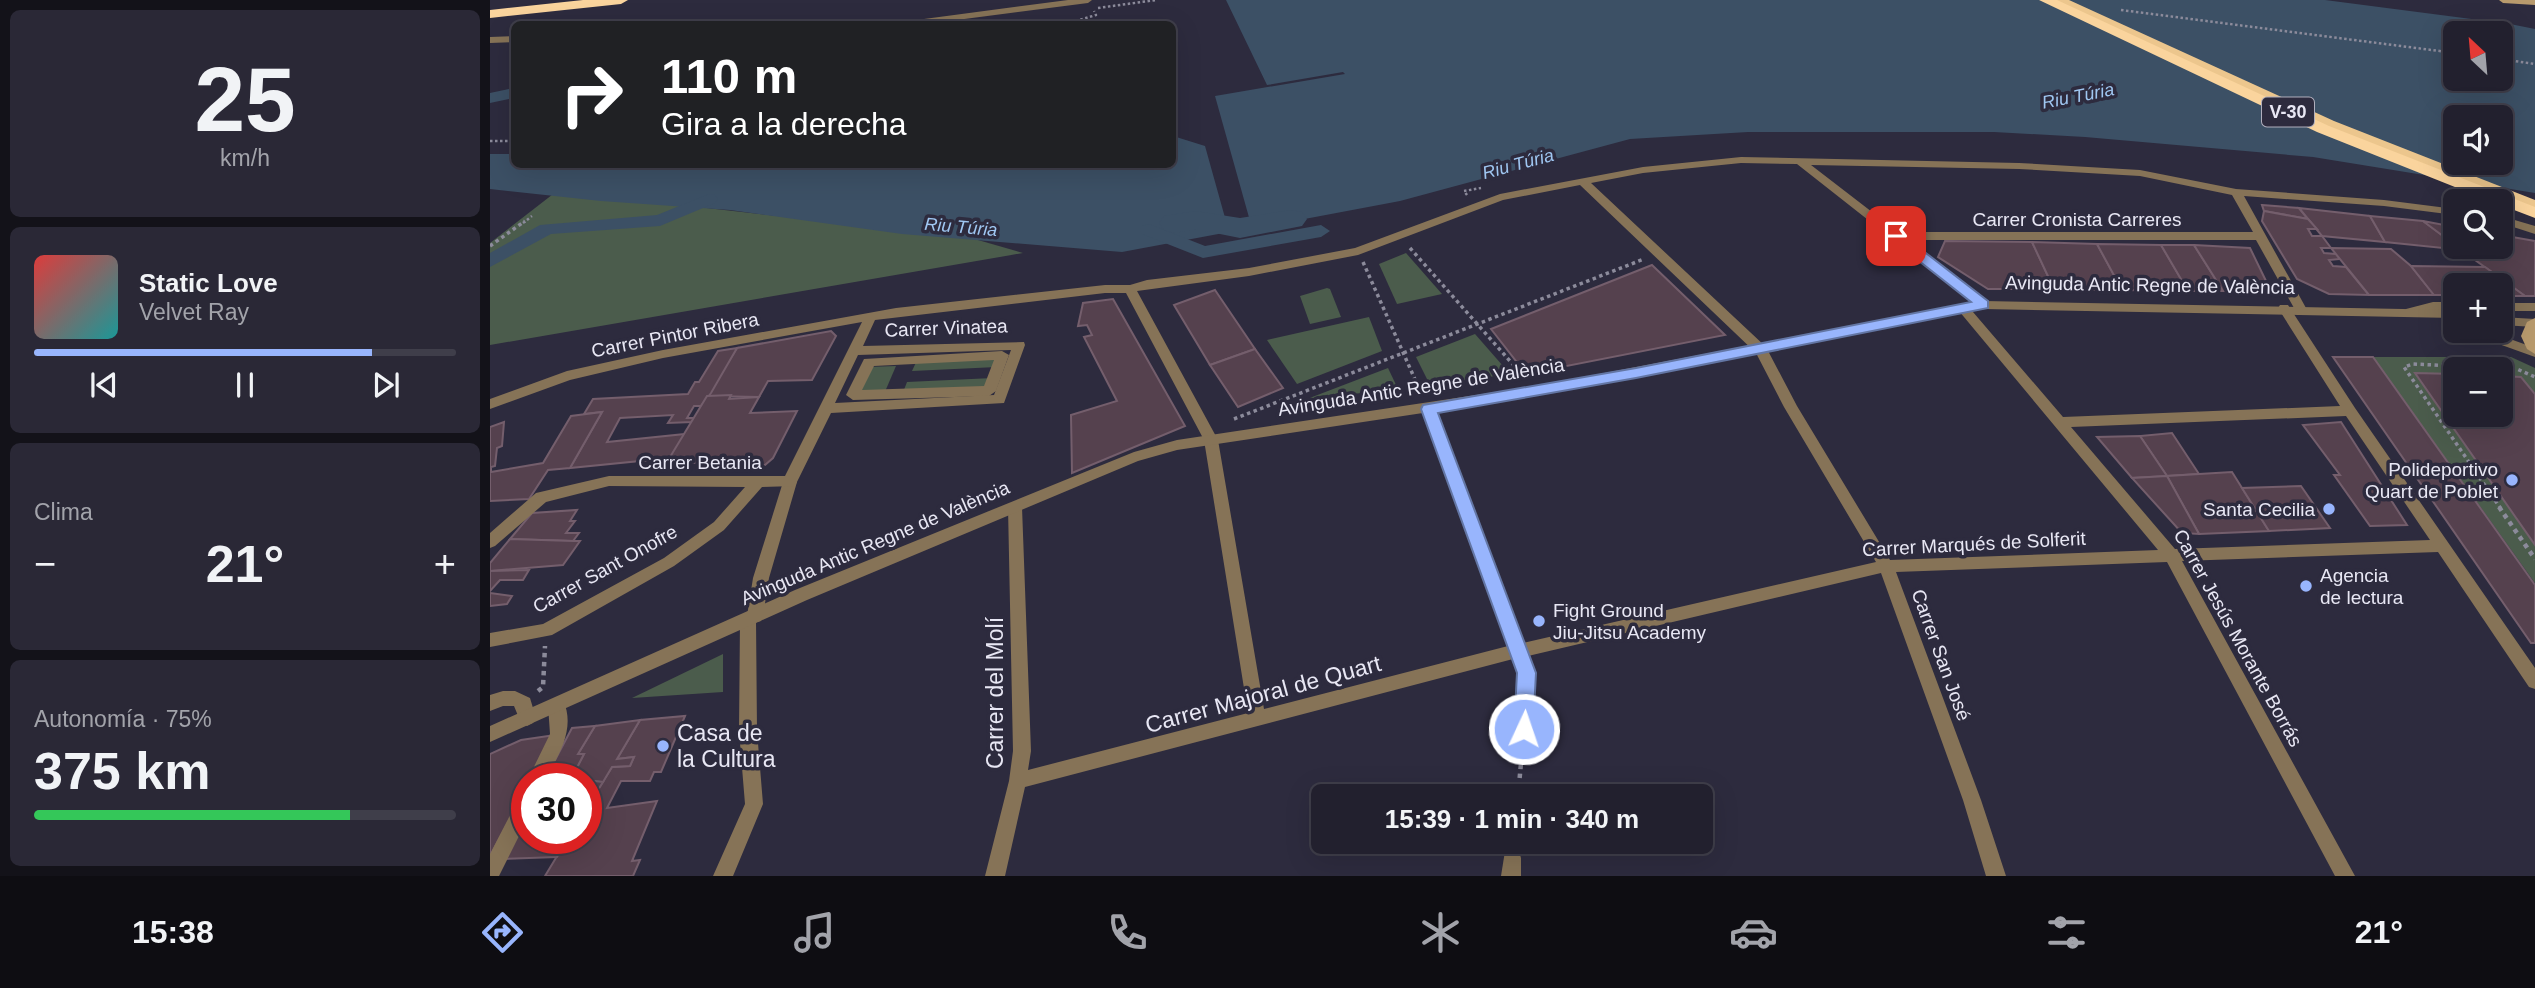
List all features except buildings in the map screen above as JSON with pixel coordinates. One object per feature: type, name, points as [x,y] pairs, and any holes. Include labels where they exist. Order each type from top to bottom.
[{"type":"highway","points":[[490,9],[578,0]]},
{"type":"highway","points":[[490,14],[621,0]]},
{"type":"highway","name":"V-30","points":[[2046,0],[2323,129],[2535,213]]},
{"type":"highway","points":[[2059,0],[2329,124],[2535,205]]},
{"type":"main road","points":[[2503,0],[2535,2]]},
{"type":"main road","points":[[2534,322],[2527,336],[2535,352]]},
{"type":"street","points":[[937,21],[1087,5]]},
{"type":"street","points":[[490,40],[511,39]]},
{"type":"street","name":"Carrer Pintor Ribera","points":[[490,404],[567,376],[663,354],[896,312],[1105,289],[1130,289],[1147,284],[1249,272],[1358,251],[1500,197],[1643,170],[1741,160],[2019,166],[2140,173],[2236,192],[2384,203],[2443,210]]},
{"type":"street","points":[[1799,161],[1983,304]]},
{"type":"street","points":[[1584,183],[1761,349]]},
{"type":"street","points":[[2236,192],[2300,308]]},
{"type":"street","points":[[2513,223],[2535,230]]},
{"type":"street","name":"Carrer Cronista Carreres","points":[[1896,236],[2259,236]]},
{"type":"street","points":[[1130,289],[1211,440],[1257,718]]},
{"type":"street","name":"Avinguda Antic Regne de València","points":[[490,734],[526,710],[556,705],[751,618],[1135,457],[1211,440],[1536,391],[1983,304],[2300,308],[2443,313]]},
{"type":"street","name":"Avinguda Antic Regne de València","points":[[2410,312],[2443,306]]},
{"type":"street","points":[[2513,307],[2535,307]]},
{"type":"street","name":"Carrer Jesús Morante Borrás","points":[[1963,308],[2062,422],[2170,554],[2345,876]]},
{"type":"street","points":[[2284,308],[2350,411],[2535,682]]},
{"type":"street","name":"Avinguda Antic Regne de València","points":[[2410,312],[2443,321]]},
{"type":"street","name":"Carrer Vinatea","points":[[790,482],[870,318]]},
{"type":"street","points":[[2513,321],[2534,322]]},
{"type":"street","points":[[2510,343],[2535,352]]},
{"type":"street","name":"Carrer Vinatea","points":[[826,408],[999,400],[1019,345],[854,351]]},
{"type":"street","name":"Carrer San José","points":[[1761,349],[1791,408],[1886,566],[1972,800],[1996,876]]},
{"type":"street","points":[[1002,355],[989,391],[853,395],[869,362],[1002,355]]},
{"type":"street","points":[[1429,409],[1526,673],[1522,747]]},
{"type":"street","points":[[2062,422],[2350,411]]},
{"type":"street","name":"Carrer Betania","points":[[490,542],[541,497],[609,481],[790,482]]},
{"type":"street","name":"Carrer Sant Onofre","points":[[490,640],[546,630],[669,562],[719,526],[758,482]]},
{"type":"street","points":[[723,876],[754,804],[748,731],[751,618],[790,482]]},
{"type":"street","name":"Carrer del Molí","points":[[995,876],[1018,781],[1022,751],[1015,507]]},
{"type":"street","name":"Carrer Marqués de Solferit","points":[[1518,651],[1886,566],[2441,546]]},
{"type":"street","name":"Carrer Majoral de Quart","points":[[1018,781],[1518,651]]},
{"type":"street","points":[[490,703],[504,697],[516,697],[526,710]]},
{"type":"street","points":[[545,763],[559,735],[556,705]]},
{"type":"street","points":[[490,874],[511,832]]},
{"type":"path","points":[[1087,5],[1156,0]]},
{"type":"path","points":[[2118,10],[2443,51]]},
{"type":"path","points":[[2513,61],[2535,64]]},
{"type":"path","points":[[490,141],[511,141]]},
{"type":"path","points":[[490,246],[532,216]]},
{"type":"path","points":[[1399,236],[1536,391]]},
{"type":"path","points":[[1358,251],[1401,352],[1429,409]]},
{"type":"path","points":[[1232,437],[1232,420],[1401,352],[1659,254]]},
{"type":"path","points":[[2535,377],[2517,369],[2413,364],[2404,367],[2535,559]]},
{"type":"path","points":[[526,710],[543,687],[546,630]]},
{"type":"path","points":[[1519,784],[1522,747]]},
{"type":"green space","points":[[557,191],[971,238],[1023,253],[490,345],[490,243]]},
{"type":"green space","points":[[1406,253],[1442,294],[1397,304],[1379,264]]},
{"type":"green space","points":[[1330,289],[1341,317],[1310,324],[1300,296]]},
{"type":"green space","points":[[1369,317],[1382,351],[1297,384],[1267,340]]},
{"type":"green space","points":[[1475,334],[1510,374],[1430,385],[1416,357]]},
{"type":"green space","points":[[1002,355],[997,367],[912,371],[918,358]]},
{"type":"green space","points":[[2373,357],[2443,357],[2443,427],[2513,427],[2513,358],[2535,368],[2535,583]]},
{"type":"green space","points":[[896,366],[884,394],[853,395],[867,367]]},
{"type":"green space","points":[[1388,368],[1398,389],[1307,399]]},
{"type":"green space","points":[[993,378],[989,391],[902,395],[907,382]]},
{"type":"green space","points":[[723,654],[723,692],[632,698]]},
{"type":"water","points":[[1226,0],[2325,0],[2487,21],[2443,21],[2443,91],[2513,91],[2513,25],[2535,29],[2535,193],[2313,157],[2085,137],[1994,132],[1748,132],[1630,139],[1400,201],[1241,231],[1239,226],[1256,222],[1250,221],[1215,96],[1345,74],[1343,72],[1267,85]]},
{"type":"water","points":[[1176,137],[1205,146],[1229,232],[1122,252],[902,234],[730,210],[601,201],[490,189],[490,154],[511,154],[511,168],[1176,168]]},
{"type":"waterway","points":[[490,98],[511,94]]},
{"type":"waterway","points":[[490,261],[547,229],[660,220],[709,199]]},
{"type":"waterway","name":"Riu Túria","points":[[1175,223],[1195,220],[1240,228],[1291,219]]},
{"type":"waterway","points":[[1149,230],[1203,252],[1321,231]]},
{"type":"place","name":"Polideportivo Quart de Poblet","points":[[2512,480]]},
{"type":"place","name":"Santa Cecilia","points":[[2329,509]]},
{"type":"place","name":"Agencia de lectura","points":[[2306,586]]},
{"type":"place","name":"Fight Ground Jiu-Jitsu Academy","points":[[1539,621]]},
{"type":"place","name":"Casa de la Cultura","points":[[663,746]]},
{"type":"route","points":[[1524,729],[1526,673],[1429,409],[1636,373],[1983,304],[1896,236]]}]
